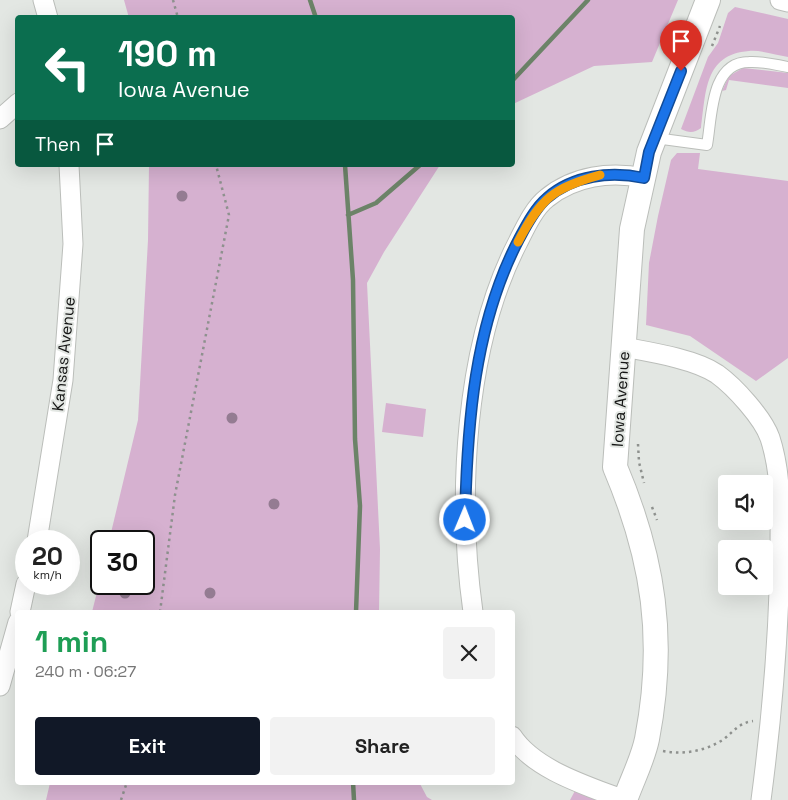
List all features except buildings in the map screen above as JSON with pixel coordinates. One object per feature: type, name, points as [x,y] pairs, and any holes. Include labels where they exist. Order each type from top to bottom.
[{"type":"street","points":[[43,0],[47,15]]},
{"type":"street","name":"Iowa Avenue","points":[[624,800],[645,745],[656,677],[656,619],[647,561],[628,497],[615,467],[632,229],[655,138],[708,0]]},
{"type":"street","points":[[780,0],[788,2]]},
{"type":"street","name":"Kansas Avenue","points":[[38,530],[63,380],[73,244],[69,167]]},
{"type":"street","points":[[473,610],[468,578],[465,520],[468,438],[473,395],[490,313],[507,264],[528,224],[546,198],[572,183],[606,174],[644,178]]},
{"type":"street","points":[[623,347],[675,357],[717,374],[748,404],[769,437],[780,488],[780,589],[771,724],[761,800]]},
{"type":"street","points":[[20,610],[24,595]]},
{"type":"street","points":[[0,686],[15,633]]},
{"type":"street","points":[[515,739],[538,761],[561,775],[624,800]]},
{"type":"lane","points":[[655,138],[708,145],[717,88],[729,68],[749,62],[788,67]]},
{"type":"path","points":[[173,0],[177,15]]},
{"type":"path","points":[[160,610],[175,495],[229,215],[217,167]]},
{"type":"path","points":[[645,745],[665,751],[692,752],[710,747],[725,738],[739,724],[752,720],[771,724]]},
{"type":"path","points":[[121,800],[126,785]]},
{"type":"shaded area","points":[[124,0],[678,0],[652,62],[594,66],[515,103],[515,15],[128,15]]},
{"type":"shaded area","points":[[735,7],[788,19],[788,57],[749,51],[734,54],[723,59],[715,67],[710,78],[704,102],[701,128],[694,132],[681,129],[708,57],[718,43],[728,13]]},
{"type":"shaded area","points":[[743,68],[788,73],[788,88],[729,80],[726,90],[722,91],[729,76]]},
{"type":"shaded area","points":[[677,153],[700,153],[698,169],[788,181],[788,358],[756,381],[690,336],[646,325],[649,263],[671,160]]},
{"type":"shaded area","points":[[149,167],[439,167],[384,252],[367,283],[380,549],[379,610],[92,610],[96,595],[155,595],[155,530],[112,530],[138,420],[148,240]]},
{"type":"shaded area","points":[[386,403],[426,409],[423,437],[382,432]]},
{"type":"shaded area","points":[[50,785],[421,785],[427,797],[432,800],[46,800]]},
{"type":"shaded area","points":[[576,789],[599,800],[570,800]]},
{"type":"waterway","points":[[310,0],[315,15]]},
{"type":"waterway","points":[[515,78],[588,0]]},
{"type":"waterway","points":[[345,167],[353,280],[355,439],[360,506],[356,610]]},
{"type":"waterway","points":[[348,215],[376,203],[418,167]]},
{"type":"waterway","points":[[353,785],[354,800]]},
{"type":"slow traffic","points":[[518,242],[546,198],[572,183],[600,175]]},
{"type":"route","points":[[465,520],[467,455],[473,395],[490,313],[507,264],[528,224],[546,198],[572,183],[606,174],[626,174],[644,178],[649,152],[681,71]]}]
